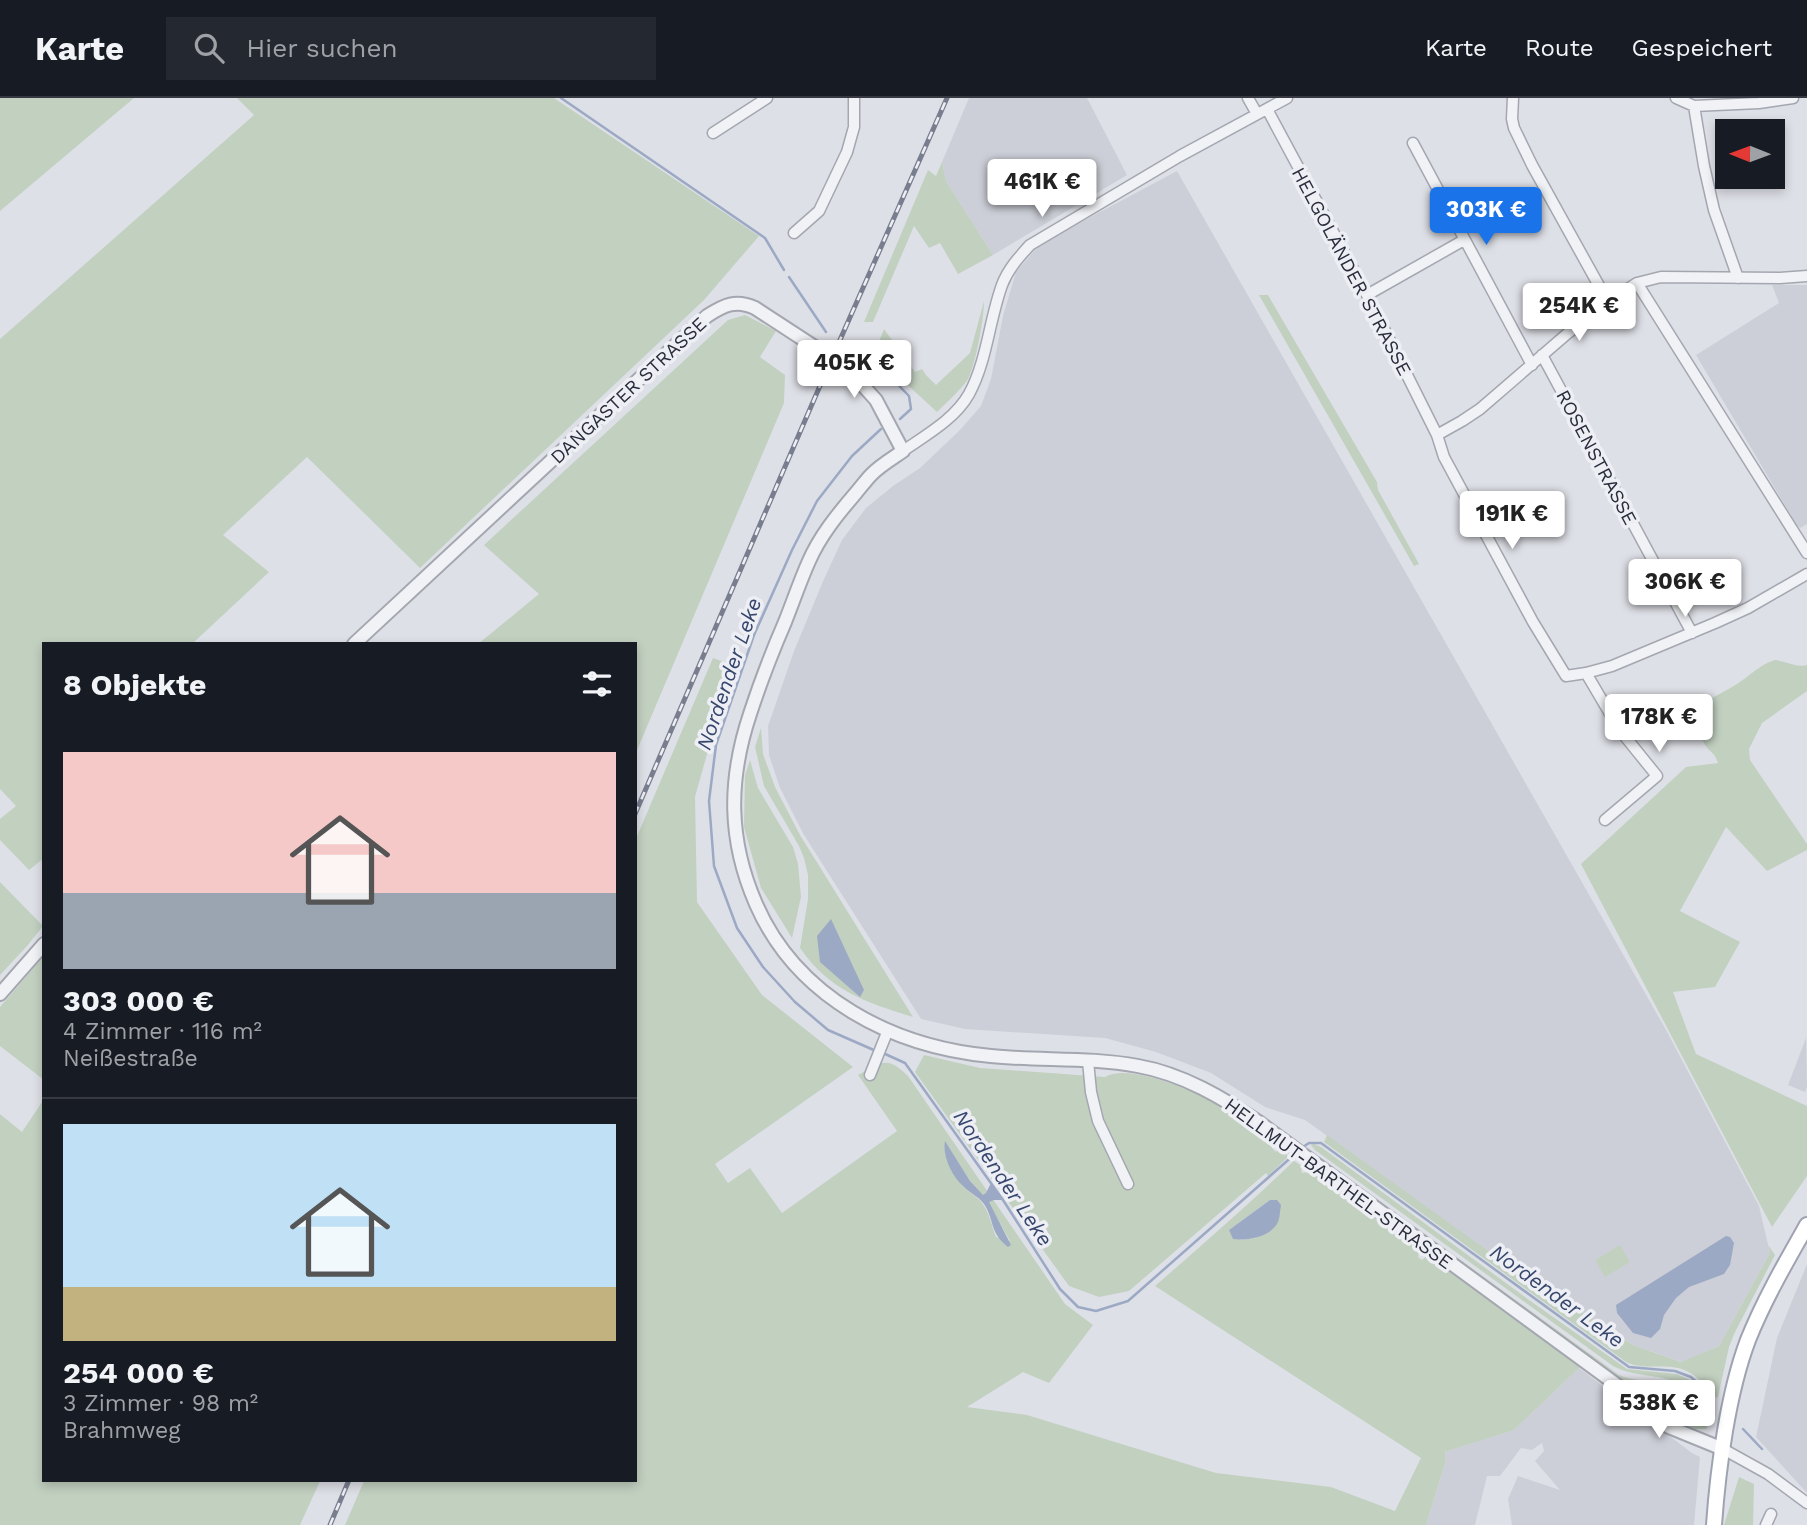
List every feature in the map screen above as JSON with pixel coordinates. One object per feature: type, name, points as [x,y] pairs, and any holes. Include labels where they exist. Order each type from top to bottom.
[{"type":"main road","points":[[1714,1525],[1723,1449],[1740,1364],[1765,1303],[1807,1225]]},
{"type":"street","points":[[713,132],[767,98]]},
{"type":"street","points":[[794,233],[819,211],[847,152],[854,127],[855,98]]},
{"type":"street","name":"HELGOLÄNDER STRASSE","points":[[1248,98],[1262,112],[1367,295],[1437,435],[1444,457],[1538,630],[1566,676],[1586,673]]},
{"type":"street","points":[[903,451],[945,421],[968,395],[981,364],[1002,285],[1011,266],[1030,245],[1180,156],[1287,98]]},
{"type":"street","points":[[1513,98],[1514,128],[1608,302]]},
{"type":"street","points":[[1676,98],[1695,106],[1759,103],[1793,98]]},
{"type":"street","points":[[1695,106],[1714,210],[1738,278]]},
{"type":"street","points":[[1413,143],[1532,365]]},
{"type":"street","points":[[1367,295],[1464,240]]},
{"type":"street","points":[[1437,435],[1472,415],[1567,333],[1637,283],[1661,277],[1807,276]]},
{"type":"street","points":[[1637,283],[1807,553]]},
{"type":"street","name":"DANGASTER STRASSE","points":[[356,642],[707,316],[721,307],[733,303],[755,308],[847,368],[876,400],[903,451]]},
{"type":"street","name":"ROSENSTRASSE","points":[[1542,355],[1692,633]]},
{"type":"street","name":"HELLMUT-BARTHEL-STRASSE","points":[[903,451],[873,473],[836,516],[809,561],[744,730],[733,800],[739,857],[747,884],[772,937],[797,968],[834,1001],[861,1018],[906,1037],[966,1053],[1139,1066],[1165,1072],[1210,1092],[1288,1143],[1670,1427],[1723,1449]]},
{"type":"street","points":[[1605,820],[1657,776],[1619,729],[1586,673],[1612,666],[1748,608],[1807,574]]},
{"type":"street","points":[[0,994],[42,946]]},
{"type":"street","points":[[870,1075],[888,1030]]},
{"type":"street","points":[[1088,1061],[1091,1093],[1098,1121],[1128,1184]]},
{"type":"street","points":[[1723,1449],[1768,1474],[1807,1503]]},
{"type":"street","points":[[1766,1525],[1771,1514]]},
{"type":"shaded area","points":[[969,98],[1087,98],[1127,175],[993,255],[946,181],[942,162]]},
{"type":"shaded area","points":[[1177,171],[1665,1028],[1759,1206],[1770,1253],[1719,1346],[1682,1362],[1633,1345],[1508,1265],[1305,1120],[1265,1107],[1211,1073],[1156,1052],[1105,1038],[965,1029],[921,1019],[804,835],[780,788],[769,755],[768,726],[794,651],[842,540],[866,508],[920,468],[981,406],[991,379],[1003,316],[1016,272],[1040,244]]},
{"type":"shaded area","points":[[1772,285],[1807,285],[1807,524],[1800,528],[1696,355],[1779,303]]},
{"type":"shaded area","points":[[1806,1038],[1807,1087],[1805,1092],[1788,1085]]},
{"type":"shaded area","points":[[1807,1264],[1807,1493],[1756,1437],[1777,1338]]},
{"type":"shaded area","points":[[1579,1368],[1700,1457],[1694,1525],[1512,1525],[1508,1499],[1518,1476],[1560,1490],[1535,1461],[1544,1451],[1542,1443],[1532,1450],[1521,1448],[1500,1476],[1487,1476],[1475,1525],[1426,1525],[1446,1460],[1445,1452],[1514,1430]]},
{"type":"green space","points":[[0,98],[134,98],[0,211]]},
{"type":"green space","points":[[237,98],[554,98],[759,236],[704,300],[420,568],[307,457],[223,535],[269,572],[194,642],[42,642],[42,860],[29,870],[0,840],[0,819],[16,806],[0,789],[0,339],[254,115]]},
{"type":"green space","points":[[942,162],[946,181],[993,255],[958,274],[940,243],[929,248],[914,226],[873,322],[864,322],[928,170],[936,176]]},
{"type":"green space","points":[[1259,295],[1268,295],[1377,482],[1378,490],[1419,564],[1414,566]]},
{"type":"green space","points":[[984,301],[979,341],[968,379],[937,412],[874,354],[884,329],[915,372],[922,369],[936,385],[970,353]]},
{"type":"green space","points":[[745,315],[776,331],[760,357],[785,375],[784,403],[637,750],[637,642],[480,642],[539,594],[484,545],[728,320]]},
{"type":"green space","points":[[713,658],[732,665],[695,797],[697,902],[762,995],[853,1067],[715,1164],[728,1183],[750,1168],[782,1213],[897,1131],[858,1075],[884,1063],[901,1069],[1065,1304],[1093,1325],[1049,1383],[1023,1372],[967,1407],[1027,1415],[1216,1473],[1331,1487],[1395,1511],[1421,1458],[1155,1286],[1294,1161],[1300,1165],[1305,1164],[1301,1171],[1303,1173],[1311,1167],[1420,1249],[1418,1257],[1422,1260],[1428,1255],[1577,1363],[1579,1368],[1514,1430],[1445,1452],[1446,1460],[1426,1525],[345,1525],[364,1482],[637,1482],[637,836]],"holes":[[[945,1142],[970,1181],[988,1202],[1010,1241],[996,1237],[982,1203],[957,1178],[947,1160]],[[1270,1200],[1270,1231],[1255,1238],[1241,1240],[1229,1230]]]},
{"type":"green space","points":[[1775,660],[1799,666],[1807,665],[1807,691],[1762,723],[1749,749],[1750,760],[1807,844],[1807,850],[1767,871],[1726,827],[1680,911],[1740,942],[1715,987],[1673,992],[1696,1054],[1807,1106],[1807,1176],[1772,1227],[1581,864],[1686,767],[1718,763],[1701,735],[1703,704]]},
{"type":"green space","points":[[761,728],[763,754],[775,787],[800,835],[913,1017],[864,1000],[836,985],[800,948],[808,899],[808,875],[799,846],[764,786],[755,747]]},
{"type":"green space","points":[[750,760],[758,788],[793,847],[798,864],[801,897],[792,938],[761,888],[744,827],[745,775]]},
{"type":"green space","points":[[0,882],[42,927],[0,975]]},
{"type":"green space","points":[[42,958],[42,1078],[0,1046],[0,1007]]},
{"type":"green space","points":[[924,1055],[980,1068],[1105,1077],[1116,1073],[1147,1076],[1181,1087],[1242,1117],[1272,1139],[1272,1148],[1276,1152],[1283,1147],[1282,1150],[1289,1156],[1129,1291],[1099,1297],[1069,1286],[915,1072]]},
{"type":"green space","points":[[42,1102],[42,1482],[320,1482],[300,1525],[0,1525],[0,1114],[22,1132]]},
{"type":"green space","points":[[1327,1135],[1508,1265],[1633,1345],[1681,1362],[1719,1346],[1770,1253],[1768,1245],[1775,1255],[1734,1334],[1718,1397],[1695,1376],[1684,1370],[1626,1362],[1324,1142]]},
{"type":"green space","points":[[1314,1144],[1627,1369],[1677,1374],[1690,1380],[1704,1395],[1701,1405],[1703,1406],[1707,1395],[1714,1404],[1710,1417],[1701,1411],[1679,1384],[1613,1366],[1315,1150],[1311,1145]]},
{"type":"green space","points":[[1316,1155],[1619,1375],[1665,1384],[1678,1390],[1708,1423],[1706,1429],[1695,1429],[1677,1421]]},
{"type":"green space","points":[[1620,1245],[1630,1262],[1605,1277],[1595,1260]]},
{"type":"green space","points":[[1739,1477],[1754,1484],[1753,1525],[1724,1525]]},
{"type":"water","points":[[831,919],[864,990],[860,997],[820,962],[817,936]]},
{"type":"water","points":[[945,1141],[970,1181],[983,1195],[991,1183],[1003,1200],[989,1202],[1011,1245],[1008,1247],[995,1231],[984,1204],[955,1177],[946,1159]]},
{"type":"water","points":[[1270,1200],[1277,1200],[1281,1205],[1275,1227],[1258,1237],[1233,1239],[1229,1230]]},
{"type":"water","points":[[1726,1236],[1734,1243],[1730,1265],[1724,1274],[1689,1287],[1676,1298],[1664,1315],[1660,1329],[1651,1338],[1633,1333],[1617,1313],[1616,1305]]},
{"type":"waterway","name":"Nordender Leke","points":[[561,98],[765,238],[784,270]]},
{"type":"waterway","name":"Nordender Leke","points":[[789,277],[826,332]]},
{"type":"waterway","name":"Nordender Leke","points":[[871,357],[909,396],[911,409],[900,419]]},
{"type":"waterway","name":"Nordender Leke","points":[[876,1051],[828,1030],[795,1002],[763,967],[737,928],[714,866],[709,801],[716,745],[754,635],[792,550],[817,501],[852,456],[881,429]]},
{"type":"waterway","name":"Nordender Leke","points":[[883,1053],[905,1063],[1003,1200],[1060,1289],[1078,1307],[1096,1311],[1128,1301],[1295,1154]]},
{"type":"waterway","name":"Nordender Leke","points":[[1303,1147],[1309,1143],[1321,1143],[1629,1367],[1675,1371],[1691,1377],[1706,1391]]},
{"type":"waterway","name":"Nordender Leke","points":[[1743,1429],[1762,1449]]},
{"type":"railway","points":[[637,809],[947,98]]},
{"type":"railway","points":[[330,1525],[348,1482]]}]
